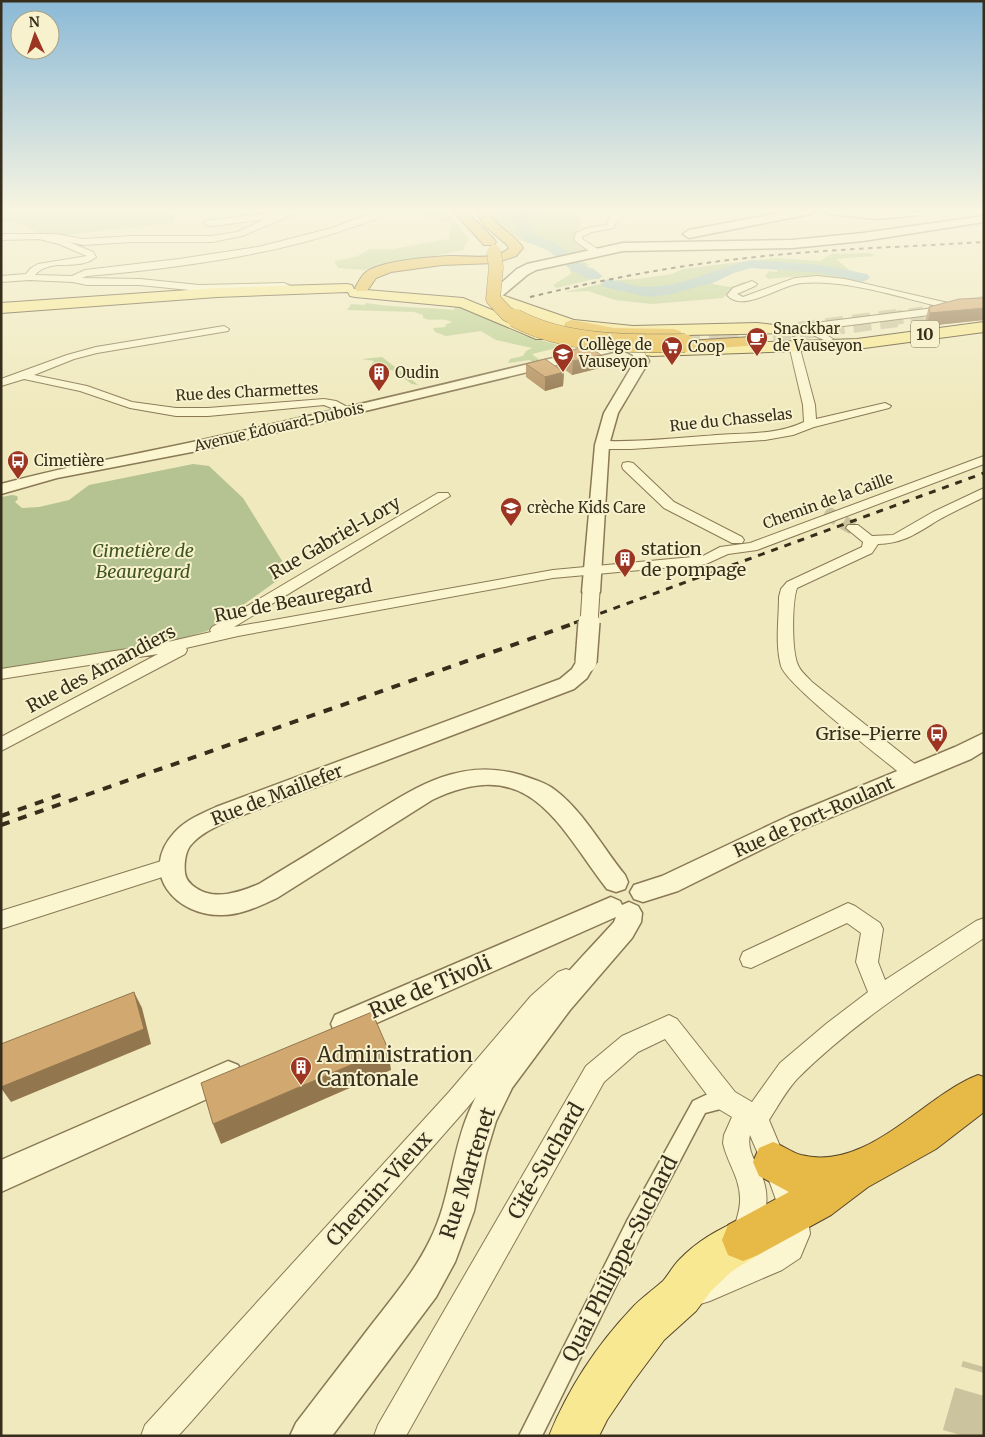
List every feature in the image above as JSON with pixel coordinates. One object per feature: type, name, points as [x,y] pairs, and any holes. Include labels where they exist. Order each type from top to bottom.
[{"type":"highway","points":[[354,289],[357,278]]},
{"type":"highway","points":[[354,289],[367,278]]},
{"type":"highway","points":[[495,278],[493,298],[500,309],[516,319],[552,332],[585,338],[636,343],[687,339],[620,333],[572,325]]},
{"type":"highway","points":[[622,348],[687,347],[752,342]]},
{"type":"highway","points":[[743,1240],[816,1200],[854,1173],[922,1135],[978,1093]]},
{"type":"highway","points":[[773,1162],[785,1171],[803,1177],[836,1178],[854,1173]]},
{"type":"main road","points":[[479,293],[501,278]]},
{"type":"main road","points":[[479,293],[510,278]]},
{"type":"main road","points":[[518,278],[517,294],[533,312]]},
{"type":"main road","name":"10","points":[[354,289],[410,298],[463,303],[580,350],[622,348],[663,351],[794,339],[867,341]]},
{"type":"main road","name":"10","points":[[1,308],[177,295],[354,289],[378,292],[479,293],[572,325],[633,331],[763,328],[794,339],[850,344],[984,327]]},
{"type":"main road","name":"10","points":[[410,298],[479,293]]},
{"type":"main road","name":"10","points":[[479,293],[505,321]]},
{"type":"main road","points":[[505,321],[512,314],[533,312]]},
{"type":"main road","points":[[642,361],[650,355],[663,351]]},
{"type":"main road","points":[[573,1436],[590,1403],[615,1366],[648,1324],[680,1295],[694,1275],[717,1256],[743,1240]]},
{"type":"street","points":[[1,279],[14,278]]},
{"type":"street","points":[[52,278],[87,282],[140,282],[198,288],[284,286],[294,290]]},
{"type":"street","points":[[752,284],[733,292],[732,295],[743,300],[789,283],[808,279],[835,280],[946,304],[948,306],[944,310],[815,326],[794,339]]},
{"type":"street","points":[[815,326],[814,332],[828,339]]},
{"type":"street","points":[[23,376],[43,366],[70,357],[224,329]]},
{"type":"street","name":"Rue du Chasselas","points":[[602,445],[650,445],[770,436],[797,431],[810,424],[809,405],[794,339]]},
{"type":"street","points":[[622,348],[638,353],[642,361]]},
{"type":"street","name":"Avenue Édouard-Dubois","points":[[1,489],[55,474],[197,446],[350,411],[580,350]]},
{"type":"street","name":"Rue de Maillefer","points":[[172,866],[175,849],[183,838],[196,827],[224,813],[567,684],[580,673],[586,662],[602,445],[610,413],[642,361]]},
{"type":"street","name":"Rue des Charmettes","points":[[1,383],[23,376],[83,388],[130,405],[158,410],[208,412],[324,402],[332,403],[350,411]]},
{"type":"street","points":[[810,424],[885,406]]},
{"type":"street","name":"Chemin de la Caille","points":[[593,570],[695,562],[716,556],[726,550],[752,547],[984,460]]},
{"type":"street","points":[[628,466],[669,506],[737,540]]},
{"type":"street","points":[[853,528],[869,540],[903,536],[938,515],[984,492]]},
{"type":"street","name":"Rue Gabriel-Lory","points":[[194,642],[223,628],[276,594],[443,496]]},
{"type":"street","points":[[726,550],[737,540],[812,512],[825,512]]},
{"type":"street","points":[[869,540],[870,546],[862,554],[792,585],[787,596],[786,648],[790,668],[801,681],[914,774]]},
{"type":"street","name":"Rue de Beauregard","points":[[1,674],[159,649],[238,631],[534,577],[593,570]]},
{"type":"street","name":"Rue des Amandiers","points":[[1,745],[194,642]]},
{"type":"street","name":"Rue de Port-Roulant","points":[[625,899],[669,884],[797,822],[963,753],[984,741]]},
{"type":"street","points":[[1,920],[132,877],[172,866],[173,880],[181,892],[196,902],[218,905],[243,902],[268,891],[424,794],[448,782],[471,777],[500,778],[531,787],[546,796],[560,810],[625,899]]},
{"type":"street","name":"Rue Martenet","points":[[309,1436],[424,1285],[443,1250],[458,1211],[470,1154],[482,1116],[502,1078],[560,1001],[607,949],[628,922],[625,899]]},
{"type":"street","name":"Rue de Tivoli","points":[[325,1033],[625,899]]},
{"type":"street","points":[[750,958],[848,912],[872,929],[867,962],[880,995]]},
{"type":"street","points":[[743,1240],[750,1224],[754,1200],[752,1183],[739,1157],[736,1140],[740,1128],[755,1117],[771,1092],[788,1072],[880,995],[984,927]]},
{"type":"street","name":"Chemin-Vieux","points":[[156,1436],[178,1414],[458,1100],[539,1003],[592,955],[607,949]]},
{"type":"street","name":"Cité-Suchard","points":[[389,1436],[595,1074],[630,1044],[669,1026],[726,1100],[755,1117]]},
{"type":"street","points":[[1,1176],[251,1065]]},
{"type":"street","name":"Quai Philippe-Suchard","points":[[530,1436],[635,1226],[699,1107],[710,1102],[726,1100]]},
{"type":"street","points":[[680,1295],[710,1287],[772,1260],[790,1248],[796,1234],[794,1211],[755,1117]]},
{"type":"green space","points":[[564,278],[598,278],[556,288],[553,285]]},
{"type":"green space","points":[[717,278],[713,280],[713,284],[729,287],[746,282],[745,285],[728,293],[723,298],[652,304],[615,300],[588,291],[565,292],[618,280]]},
{"type":"green space","points":[[366,303],[454,310],[455,307],[459,306],[479,312],[500,325],[522,335],[559,345],[557,348],[532,354],[542,362],[535,363],[529,360],[508,363],[510,359],[523,356],[526,351],[532,348],[496,340],[481,331],[446,336],[435,332],[433,328],[446,327],[445,325],[452,322],[426,319],[423,318],[423,315],[414,312],[347,310],[351,304],[364,305]]},
{"type":"green space","points":[[382,357],[419,385],[412,384],[392,370],[375,370],[377,367],[371,365],[374,361],[362,359]]},
{"type":"green space","name":"Cimetière de Beauregard","points":[[193,464],[209,466],[243,498],[289,572],[207,631],[159,645],[1,670],[1,497],[17,496],[18,499],[15,502],[22,508],[39,507],[69,500],[89,485]]},
{"type":"building","points":[[984,298],[984,308],[930,313],[929,307],[959,299]]},
{"type":"building","points":[[588,346],[601,355],[573,361],[560,353]]},
{"type":"building","points":[[545,359],[564,372],[545,377],[526,364]]},
{"type":"building","points":[[134,992],[144,1029],[1,1087],[1,1044]]},
{"type":"building","points":[[372,1012],[388,1049],[213,1124],[201,1083]]},
{"type":"waterway","points":[[609,284],[649,292],[671,289],[712,278]]},
{"type":"tunnel","points":[[889,319],[984,303]]},
{"type":"tunnel","points":[[719,341],[897,318]]},
{"type":"tunnel","points":[[682,339],[738,335]]},
{"type":"tunnel","points":[[825,512],[853,528]]},
{"type":"tunnel","points":[[964,1436],[984,1367]]},
{"type":"railway","points":[[530,297],[617,278]]},
{"type":"railway","points":[[574,623],[984,473]]},
{"type":"railway","points":[[1,825],[578,622]]},
{"type":"railway","points":[[1,816],[63,794]]},
{"type":"place","name":"Snackbar de Vauseyon","points":[[757,357]]},
{"type":"place","name":"Coop","points":[[672,366]]},
{"type":"place","name":"Collège de Vauseyon","points":[[563,373]]},
{"type":"place","name":"Oudin","points":[[379,392]]},
{"type":"place","name":"Cimetière","points":[[18,480]]},
{"type":"place","name":"crèche Kids Care","points":[[511,527]]},
{"type":"place","name":"station de pompage","points":[[625,578]]},
{"type":"place","name":"Grise-Pierre","points":[[937,753]]},
{"type":"place","name":"Administration Cantonale","points":[[301,1086]]}]
